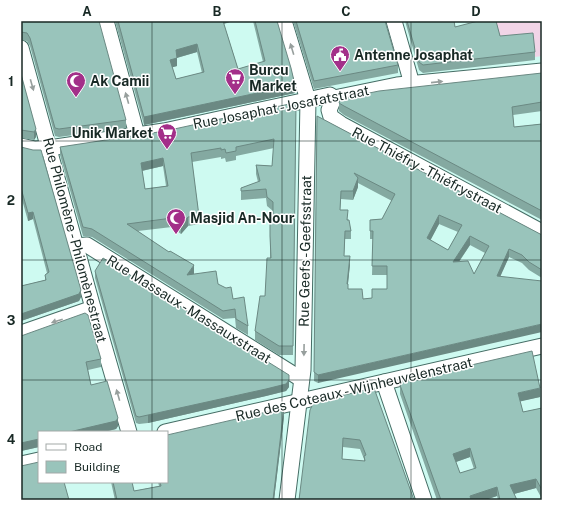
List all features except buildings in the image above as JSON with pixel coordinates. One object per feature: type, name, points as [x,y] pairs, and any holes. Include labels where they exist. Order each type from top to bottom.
[{"type":"street","points":[[106,21],[137,135]]},
{"type":"street","name":"Rue Geefs - Geefsstraat","points":[[284,21],[308,100],[303,363],[287,500]]},
{"type":"street","points":[[394,21],[412,84]]},
{"type":"street","name":"Rue Philomène - Philomènestraat","points":[[21,48],[129,431]]},
{"type":"street","name":"Rue Josaphat - Josafatstraat","points":[[21,146],[35,149],[49,148],[137,135],[330,95],[334,98],[373,89],[542,71]]},
{"type":"street","name":"Rue Thiéfry - Thiéfrystraat","points":[[334,98],[329,110],[331,117],[341,124],[542,232]]},
{"type":"street","name":"Rue Massaux - Massauxstraat","points":[[76,246],[87,245],[301,379]]},
{"type":"street","points":[[21,333],[93,308]]},
{"type":"street","name":"Rue des Coteaux - Wijnheuvelenstraat","points":[[168,431],[542,346]]},
{"type":"street","points":[[384,382],[424,500]]},
{"type":"street","points":[[21,464],[38,460]]},
{"type":"shaded area","points":[[493,21],[542,21],[542,56],[535,57],[501,45]]},
{"type":"place","name":"Antenne Josaphat","points":[[340,72]]},
{"type":"place","name":"Burcu Market","points":[[235,95]]},
{"type":"place","name":"Ak Camii","points":[[76,98]]},
{"type":"place","name":"Unik Market","points":[[167,150]]},
{"type":"place","name":"Masjid An-Nour","points":[[176,235]]}]
